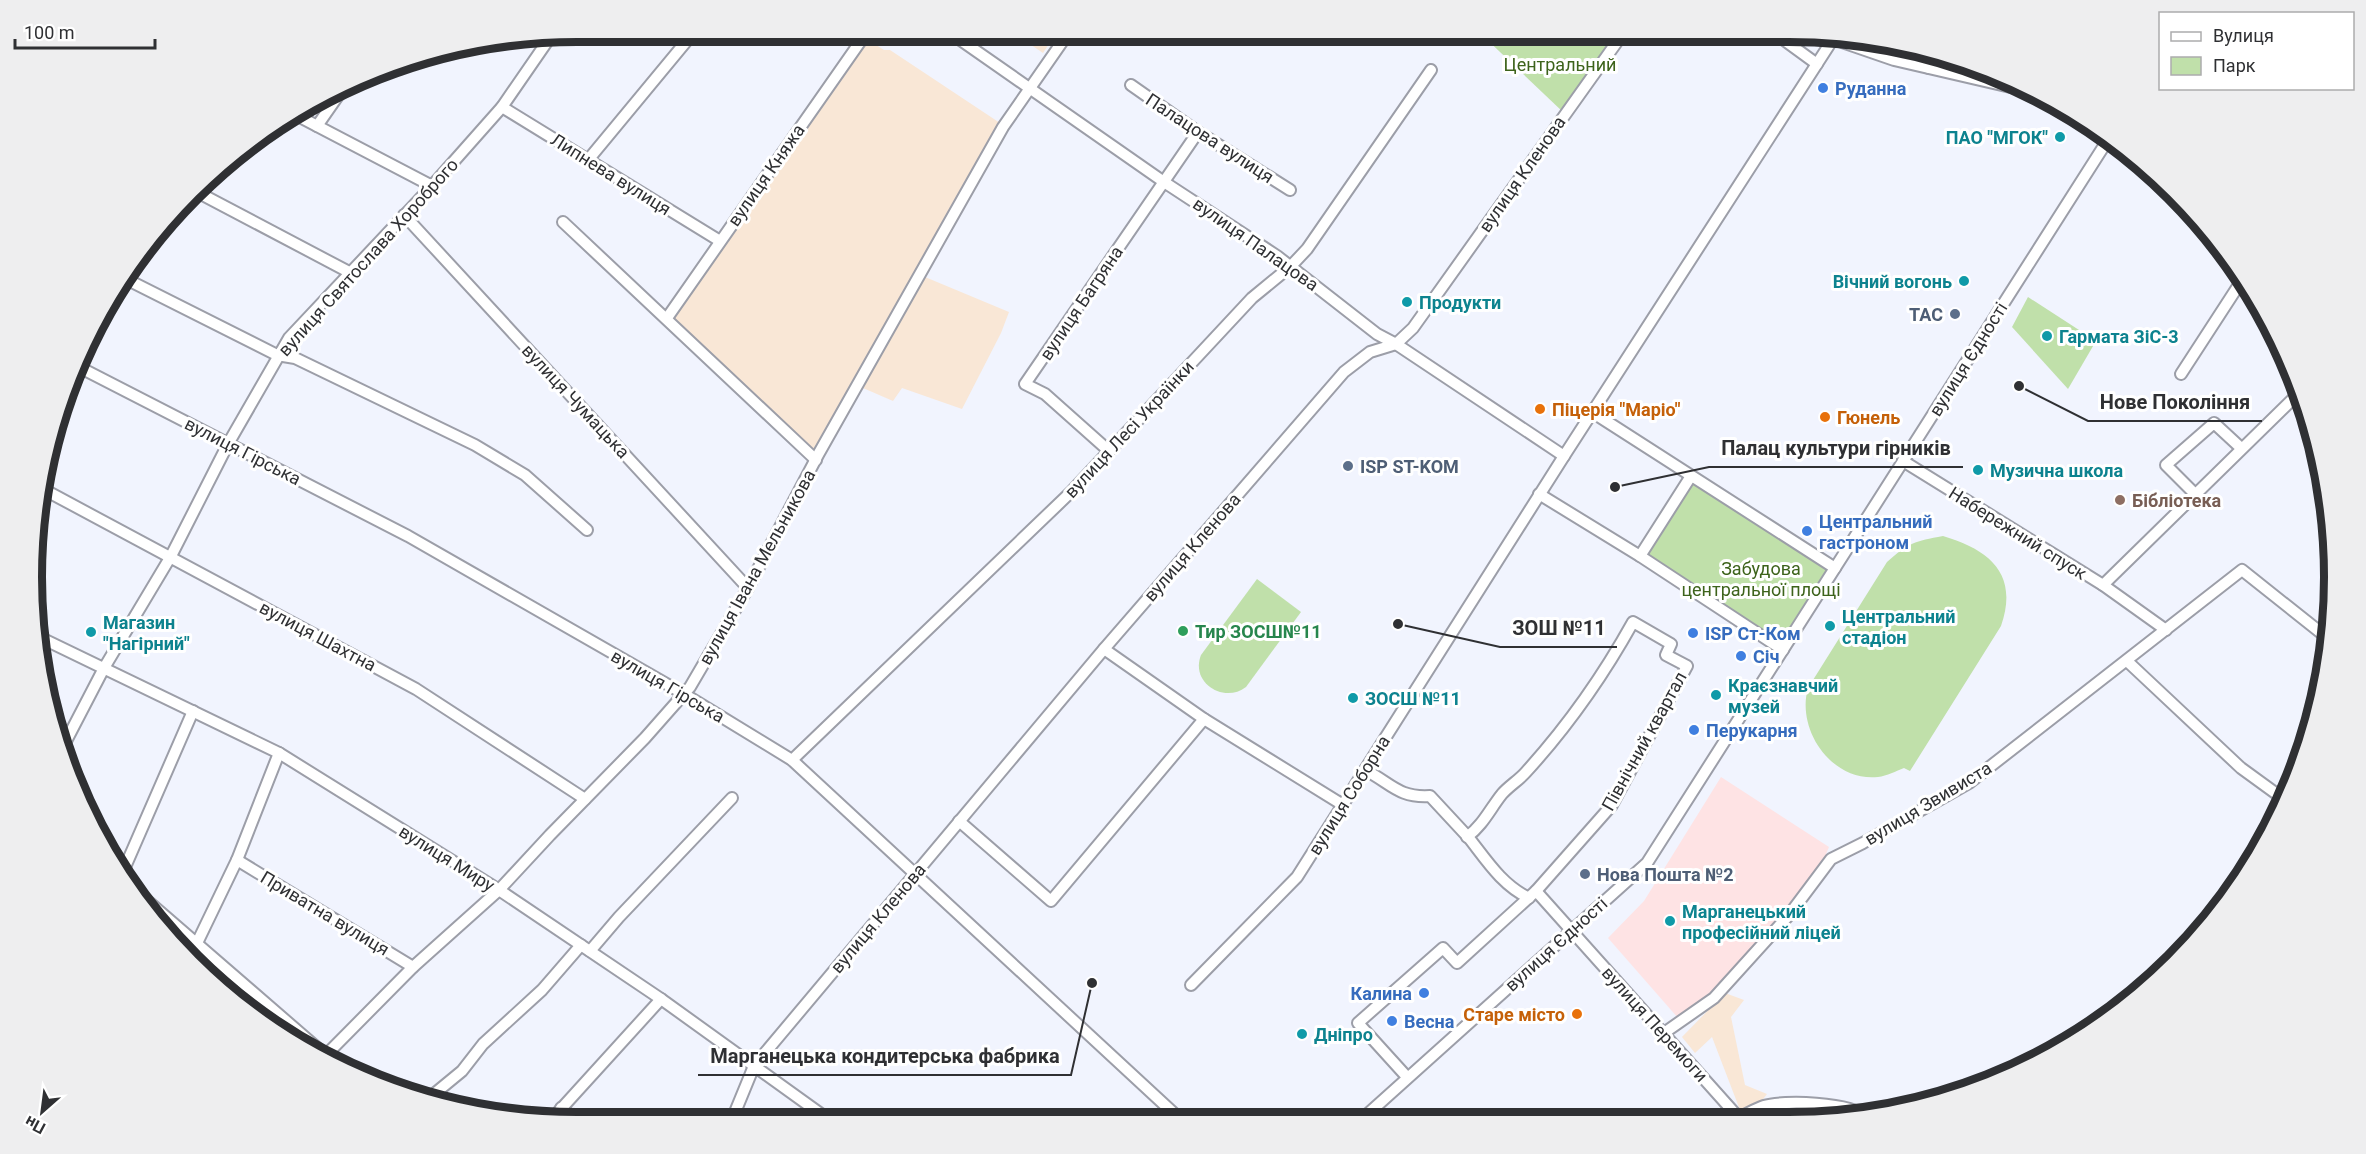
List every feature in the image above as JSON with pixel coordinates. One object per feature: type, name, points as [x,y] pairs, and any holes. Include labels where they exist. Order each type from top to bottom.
[{"type":"street","points":[[588,160],[686,42]]},
{"type":"street","name":"вулиця Княжа","points":[[667,318],[860,42]]},
{"type":"street","name":"вулиця Палацова","points":[[963,42],[1164,182],[1291,266],[1377,334],[1396,344],[1564,456]]},
{"type":"street","name":"вулиця Івана Мельникова","points":[[330,1051],[413,967],[499,890],[645,738],[684,694],[704,666],[748,588],[816,460],[1003,127],[1062,42]]},
{"type":"street","name":"вулиця Кленова","points":[[735,1112],[754,1066],[1104,649],[1344,372],[1370,352],[1396,344],[1413,328],[1617,42]]},
{"type":"street","points":[[1787,42],[1817,64]]},
{"type":"street","name":"вулиця Святослава Хороброго","points":[[67,739],[104,668],[171,556],[228,444],[277,355],[289,338],[432,186],[502,107],[546,43]]},
{"type":"street","name":"вулиця Соборна","points":[[1191,985],[1297,877],[1539,494],[1830,44]]},
{"type":"street","points":[[1855,47],[1894,60],[1995,83]]},
{"type":"street","points":[[1929,68],[1931,61]]},
{"type":"street","name":"вулиця Лесі Українки","points":[[792,760],[1064,500],[1252,298],[1291,266],[1307,249],[1431,70]]},
{"type":"street","name":"Палацова вулиця","points":[[1131,85],[1198,132],[1290,190]]},
{"type":"street","points":[[317,126],[335,99]]},
{"type":"street","name":"Липнева вулиця","points":[[502,107],[720,241]]},
{"type":"street","points":[[302,118],[432,186]]},
{"type":"street","name":"вулиця Багряна","points":[[1109,451],[1045,394],[1025,384],[1198,132]]},
{"type":"street","name":"вулиця Єдності","points":[[1370,1112],[1647,863],[2104,145]]},
{"type":"street","points":[[203,195],[349,272]]},
{"type":"street","name":"вулиця Чумацька","points":[[404,215],[748,588]]},
{"type":"street","points":[[563,222],[816,460]]},
{"type":"street","points":[[131,282],[277,355],[295,358],[475,445],[525,475],[587,530]]},
{"type":"street","points":[[2181,374],[2238,286]]},
{"type":"street","name":"вулиця Гірська","points":[[84,369],[408,536],[684,694],[792,760],[1172,1112]]},
{"type":"street","points":[[2103,585],[2293,398]]},
{"type":"street","points":[[1593,412],[1835,568]]},
{"type":"street","points":[[2195,494],[2166,465],[2214,423],[2241,448]]},
{"type":"street","name":"Набережний спуск","points":[[1903,461],[2103,585],[2166,630]]},
{"type":"street","points":[[1640,556],[1691,476]]},
{"type":"street","name":"вулиця Шахтна","points":[[49,492],[416,689],[585,799]]},
{"type":"street","points":[[1539,494],[1640,556],[1783,650]]},
{"type":"street","name":"вулиця Звивиста","points":[[1664,1033],[1714,998],[1789,915],[1831,859],[1969,783],[2242,570],[2321,629]]},
{"type":"street","name":"Північний квартал","points":[[1407,1077],[1358,1023],[1443,948],[1457,963],[1533,894],[1612,805],[1687,666],[1666,655],[1671,644],[1633,622],[1615,655],[1564,727],[1525,774],[1502,794],[1476,830],[1467,837]]},
{"type":"street","name":"вулиця Миру","points":[[46,641],[279,753],[499,890],[661,999],[817,1112]]},
{"type":"street","points":[[1104,649],[1204,719],[1343,805]]},
{"type":"street","points":[[2127,661],[2241,768],[2278,795]]},
{"type":"street","points":[[126,864],[193,711]]},
{"type":"street","points":[[958,821],[1051,902],[1204,719]]},
{"type":"street","points":[[197,944],[237,860],[279,753]]},
{"type":"street","points":[[1365,770],[1401,793],[1414,797],[1430,796],[1500,877],[1516,891],[1533,894],[1571,931]]},
{"type":"street","points":[[435,1093],[462,1071],[483,1044],[619,917],[732,798]]},
{"type":"street","name":"Приватна вулиця","points":[[237,860],[413,967]]},
{"type":"street","points":[[159,911],[306,1038]]},
{"type":"street","name":"вулиця Перемоги","points":[[1571,931],[1734,1112]]},
{"type":"street","points":[[558,1111],[661,999]]},
{"type":"street","points":[[1751,1112],[1766,1105],[1832,1104],[1847,1108]]},
{"type":"street","points":[[561,1108],[566,1112]]},
{"type":"shaded area","points":[[865,42],[872,42],[884,50],[890,50],[1000,123],[814,452],[672,317]]},
{"type":"shaded area","points":[[1027,42],[1050,42],[1043,53]]},
{"type":"shaded area","points":[[925,277],[1009,312],[1001,333],[962,409],[902,388],[893,401],[863,388]]},
{"type":"shaded area","points":[[1721,777],[1829,847],[1815,880],[1717,992],[1678,1018],[1608,938],[1644,901]]},
{"type":"shaded area","points":[[1725,993],[1744,1000],[1731,1017],[1745,1085],[1767,1094],[1753,1112],[1740,1110],[1712,1037],[1695,1053],[1682,1037]]},
{"type":"green space","name":"Центральний","points":[[1489,42],[1617,42],[1564,113]]},
{"type":"green space","points":[[2028,297],[2096,341],[2068,389],[2012,327]]},
{"type":"green space","name":"Забудова центральної площі","points":[[1692,483],[1829,570],[1781,643],[1645,555]]},
{"type":"green space","points":[[1943,536],[1974,549],[1987,557],[1996,567],[2003,578],[2006,592],[2006,608],[2001,626],[1910,771],[1904,768],[1878,777],[1861,776],[1846,771],[1832,762],[1812,735],[1807,720],[1808,688],[1887,562],[1912,544]]},
{"type":"green space","points":[[1257,579],[1301,612],[1246,687],[1237,692],[1219,692],[1211,688],[1200,674],[1201,655]]},
{"type":"place","name":"Руданна","points":[[1823,88]]},
{"type":"place","name":"ПАО \"МГОК\"","points":[[2060,137]]},
{"type":"place","name":"Вічний вогонь","points":[[1964,281]]},
{"type":"place","name":"Продукти","points":[[1407,302]]},
{"type":"place","name":"ТАС","points":[[1955,314]]},
{"type":"place","name":"Гармата ЗіС-3","points":[[2047,336]]},
{"type":"place","name":"Нове Покоління","points":[[2019,386]]},
{"type":"place","name":"Піцерія \"Маріо\"","points":[[1540,409]]},
{"type":"place","name":"Гюнель","points":[[1825,417]]},
{"type":"place","name":"ISP ST-KOM","points":[[1348,466]]},
{"type":"place","name":"Музична школа","points":[[1978,470]]},
{"type":"place","name":"Палац культури гірників","points":[[1615,487]]},
{"type":"place","name":"Бібліотека","points":[[2120,500]]},
{"type":"place","name":"Центральний гастроном","points":[[1807,531]]},
{"type":"place","name":"ЗОШ №11","points":[[1398,624]]},
{"type":"place","name":"Центральний стадіон","points":[[1830,626]]},
{"type":"place","name":"Тир ЗОСШ№11","points":[[1183,631]]},
{"type":"place","name":"Магазин \"Нагірний\"","points":[[91,632]]},
{"type":"place","name":"ISP Ст-Ком","points":[[1693,633]]},
{"type":"place","name":"Січ","points":[[1741,656]]},
{"type":"place","name":"Краєзнавчий музей","points":[[1716,695]]},
{"type":"place","name":"ЗОСШ №11","points":[[1353,698]]},
{"type":"place","name":"Перукарня","points":[[1694,730]]},
{"type":"place","name":"Нова Пошта №2","points":[[1585,874]]},
{"type":"place","name":"Марганецький професійний ліцей","points":[[1670,921]]},
{"type":"place","name":"Марганецька кондитерська фабрика","points":[[1092,983]]},
{"type":"place","name":"Калина","points":[[1424,993]]},
{"type":"place","name":"Старе місто","points":[[1577,1014]]},
{"type":"place","name":"Весна","points":[[1392,1021]]},
{"type":"place","name":"Дніпро","points":[[1302,1034]]}]
